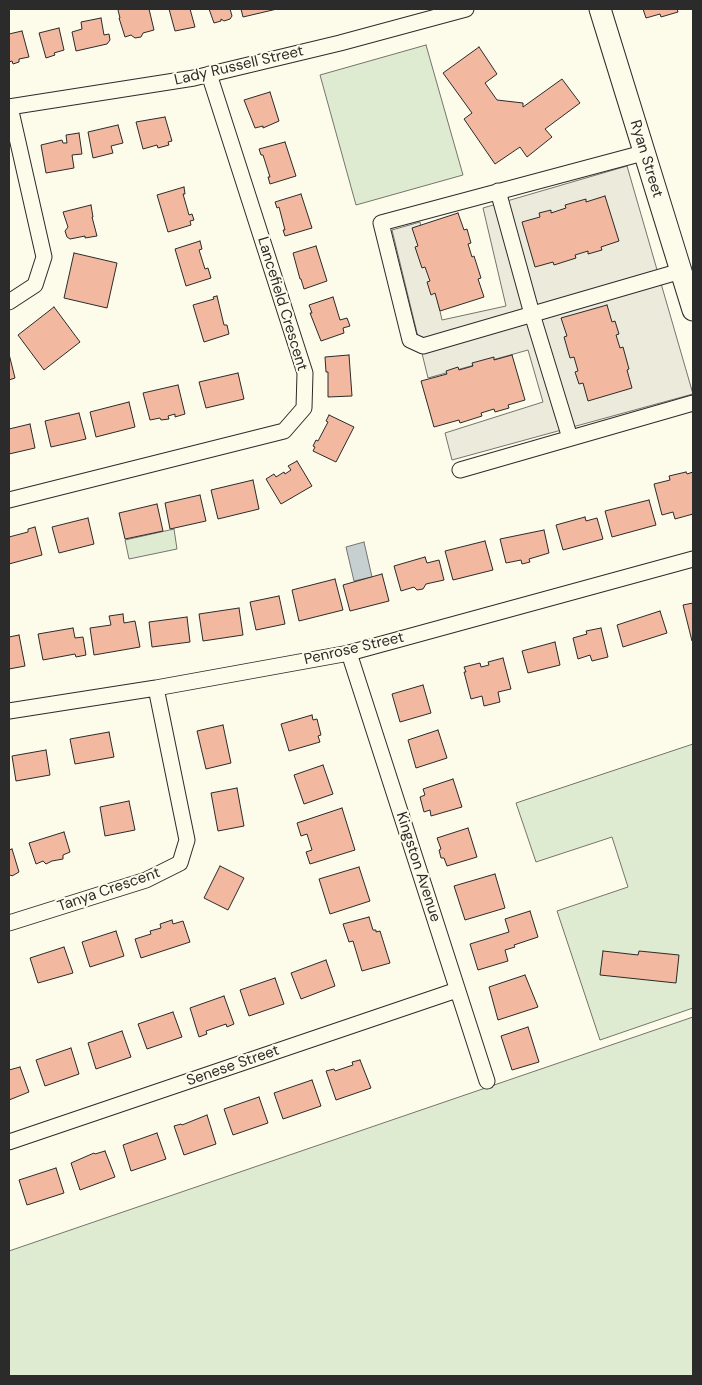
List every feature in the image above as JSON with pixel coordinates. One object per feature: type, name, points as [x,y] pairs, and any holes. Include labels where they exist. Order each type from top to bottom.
[{"type":"street","name":"Lady Russell Street","points":[[9,107],[209,74],[466,9]]},
{"type":"street","name":"Ryan Street","points":[[600,9],[693,310]]},
{"type":"street","name":"Lancefield Crescent","points":[[9,500],[284,431],[304,408],[305,373],[209,74]]},
{"type":"street","points":[[9,107],[44,257],[36,285],[9,302]]},
{"type":"street","points":[[643,153],[381,223],[410,340],[423,346],[681,271]]},
{"type":"street","points":[[498,192],[532,314],[570,438]]},
{"type":"street","points":[[460,470],[693,403]]},
{"type":"street","name":"Penrose Street","points":[[9,711],[156,688],[349,653],[693,559]]},
{"type":"street","name":"Kingston Avenue","points":[[349,653],[487,1081]]},
{"type":"street","name":"Tanya Crescent","points":[[9,923],[146,880],[180,863],[187,840],[156,688]]},
{"type":"street","name":"Senese Street","points":[[9,1142],[457,990]]},
{"type":"green space","points":[[426,45],[463,175],[356,205],[320,75]]},
{"type":"green space","points":[[174,529],[177,549],[129,559],[125,540]]},
{"type":"green space","points":[[693,744],[693,1008],[600,1040],[557,911],[628,887],[612,837],[536,862],[516,803]]},
{"type":"green space","points":[[693,1017],[693,1376],[9,1376],[9,1251]]},
{"type":"shaded area","points":[[627,166],[693,394],[452,460],[445,433],[543,402],[528,350],[428,378],[392,230],[420,222],[442,320],[506,306],[483,208]]},
{"type":"shaded area","points":[[364,542],[372,577],[354,581],[346,547]]},
{"type":"building","points":[[119,9],[149,9],[154,30],[143,33],[141,37],[135,38],[131,35],[125,37],[119,18]]},
{"type":"building","points":[[169,9],[190,9],[195,27],[175,31]]},
{"type":"building","points":[[209,9],[230,9],[232,16],[230,19],[224,21],[221,19],[221,21],[214,23]]},
{"type":"building","points":[[241,9],[277,9],[243,17]]},
{"type":"building","points":[[643,9],[677,9],[678,12],[661,17],[660,14],[646,18]]},
{"type":"building","points":[[101,18],[104,35],[109,34],[110,40],[107,44],[76,51],[72,32],[82,29],[81,22]]},
{"type":"building","points":[[59,28],[64,50],[46,58],[39,33]]},
{"type":"building","points":[[22,31],[29,57],[19,59],[19,62],[13,64],[12,61],[9,62],[9,34]]},
{"type":"building","points":[[479,47],[497,74],[485,83],[497,100],[523,103],[523,107],[562,79],[580,103],[545,129],[552,137],[527,157],[520,147],[495,164],[464,119],[472,113],[443,73]]},
{"type":"building","points":[[270,92],[279,121],[263,128],[263,126],[255,128],[244,100]]},
{"type":"building","points":[[165,117],[172,141],[168,142],[169,145],[158,148],[157,145],[143,149],[136,122]]},
{"type":"building","points":[[118,125],[123,143],[111,146],[113,153],[93,158],[88,132]]},
{"type":"building","points":[[79,133],[82,154],[72,155],[74,168],[46,173],[41,145],[62,140],[63,143],[67,143],[66,135]]},
{"type":"building","points":[[285,142],[296,176],[270,184],[268,177],[270,177],[263,155],[261,155],[259,149]]},
{"type":"building","points":[[184,187],[185,194],[183,194],[189,215],[192,214],[194,220],[190,221],[191,225],[168,232],[157,195]]},
{"type":"building","points":[[301,194],[312,228],[285,236],[279,207],[277,208],[275,202]]},
{"type":"building","points":[[605,196],[619,241],[601,247],[602,250],[588,254],[588,251],[575,255],[576,258],[554,265],[553,262],[535,267],[522,222],[540,217],[539,213],[551,210],[551,213],[566,208],[565,205],[586,199],[586,202]]},
{"type":"building","points":[[91,205],[97,236],[70,239],[67,237],[65,231],[68,227],[63,212]]},
{"type":"building","points":[[458,213],[464,230],[467,229],[471,243],[468,244],[481,278],[478,279],[484,297],[440,311],[435,293],[431,295],[427,282],[430,281],[425,267],[422,268],[415,247],[418,246],[412,228]]},
{"type":"building","points":[[200,241],[202,249],[199,250],[205,269],[208,268],[211,278],[186,286],[175,249]]},
{"type":"building","points":[[316,246],[327,281],[304,289],[293,253]]},
{"type":"building","points":[[74,253],[117,263],[107,308],[64,298]]},
{"type":"building","points":[[217,296],[224,325],[227,325],[229,334],[204,342],[193,305],[214,299],[213,297]]},
{"type":"building","points":[[333,297],[340,320],[347,318],[350,326],[343,328],[344,333],[321,341],[310,313],[312,313],[309,305]]},
{"type":"building","points":[[607,305],[612,322],[615,321],[619,334],[616,335],[620,348],[623,347],[632,388],[588,401],[583,383],[579,384],[575,372],[578,371],[574,357],[570,358],[564,337],[567,336],[561,318]]},
{"type":"building","points":[[54,307],[80,342],[44,370],[18,335]]},
{"type":"building","points":[[9,354],[15,378],[9,380]]},
{"type":"building","points":[[349,355],[352,396],[328,397],[328,372],[326,372],[325,357]]},
{"type":"building","points":[[512,355],[525,400],[508,405],[509,408],[495,412],[494,409],[481,413],[482,416],[460,423],[459,420],[434,427],[421,381],[447,374],[446,371],[458,367],[459,370],[473,366],[472,363],[494,357],[494,360]]},
{"type":"building","points":[[238,373],[244,399],[206,408],[199,382]]},
{"type":"building","points":[[178,385],[185,414],[175,417],[175,414],[168,416],[169,419],[150,420],[143,393]]},
{"type":"building","points":[[129,402],[135,427],[96,437],[90,412]]},
{"type":"building","points":[[79,413],[86,439],[51,447],[45,421]]},
{"type":"building","points":[[329,415],[354,427],[336,462],[313,451],[315,447],[313,446],[316,440],[318,441],[328,422],[326,421]]},
{"type":"building","points":[[30,424],[35,448],[9,454],[9,429]]},
{"type":"building","points":[[297,461],[312,486],[281,504],[266,479],[274,474],[276,477],[284,472],[285,474],[291,470],[288,466]]},
{"type":"building","points":[[686,472],[687,474],[693,472],[693,514],[675,519],[673,512],[662,515],[654,484],[670,480],[669,476]]},
{"type":"building","points":[[253,480],[259,509],[218,519],[211,490]]},
{"type":"building","points":[[200,495],[206,521],[170,529],[165,503]]},
{"type":"building","points":[[649,500],[656,525],[612,537],[605,511]]},
{"type":"building","points":[[157,504],[163,531],[125,539],[119,513]]},
{"type":"building","points":[[585,517],[586,521],[597,518],[603,539],[563,550],[556,525]]},
{"type":"building","points":[[88,518],[94,544],[59,553],[52,527]]},
{"type":"building","points":[[35,527],[42,555],[9,564],[9,537],[28,532],[28,529]]},
{"type":"building","points":[[544,530],[549,553],[529,559],[530,562],[522,564],[521,560],[506,563],[500,539]]},
{"type":"building","points":[[485,541],[493,570],[453,580],[445,551]]},
{"type":"building","points":[[425,557],[427,563],[439,560],[444,580],[426,584],[423,589],[417,590],[414,587],[401,591],[394,566]]},
{"type":"building","points":[[382,574],[389,601],[350,611],[343,585]]},
{"type":"building","points":[[335,579],[343,610],[299,621],[292,590]]},
{"type":"building","points":[[279,596],[285,624],[256,630],[250,602]]},
{"type":"building","points":[[693,603],[693,641],[692,641],[683,605]]},
{"type":"building","points":[[239,608],[243,635],[203,641],[199,614]]},
{"type":"building","points":[[660,611],[667,633],[623,647],[617,625]]},
{"type":"building","points":[[123,614],[124,623],[135,621],[140,647],[94,655],[90,628],[111,625],[109,616]]},
{"type":"building","points":[[187,617],[190,642],[152,647],[149,622]]},
{"type":"building","points":[[73,628],[75,638],[83,637],[86,655],[76,657],[75,654],[43,660],[38,634]]},
{"type":"building","points":[[601,628],[608,657],[592,661],[590,655],[578,659],[573,638],[587,634],[586,631]]},
{"type":"building","points":[[19,635],[25,666],[9,669],[9,637]]},
{"type":"building","points":[[555,642],[560,665],[528,673],[522,651]]},
{"type":"building","points":[[503,658],[511,689],[498,692],[500,702],[484,706],[482,696],[471,699],[464,667],[480,663],[481,667],[489,665],[488,662]]},
{"type":"building","points":[[423,685],[431,713],[400,722],[392,694]]},
{"type":"building","points":[[312,715],[313,720],[317,719],[321,735],[318,736],[320,742],[289,751],[281,724]]},
{"type":"building","points":[[223,725],[231,763],[206,769],[197,731]]},
{"type":"building","points":[[438,730],[447,758],[416,768],[408,740]]},
{"type":"building","points":[[109,732],[114,757],[75,764],[70,739]]},
{"type":"building","points":[[46,750],[50,775],[16,781],[12,756]]},
{"type":"building","points":[[323,765],[333,794],[304,804],[294,775]]},
{"type":"building","points":[[453,779],[462,807],[431,816],[430,810],[424,812],[420,797],[425,795],[423,789]]},
{"type":"building","points":[[237,788],[244,826],[218,831],[211,793]]},
{"type":"building","points":[[129,801],[135,830],[105,836],[100,807]]},
{"type":"building","points":[[342,808],[355,850],[310,864],[306,852],[312,850],[307,834],[301,836],[297,823]]},
{"type":"building","points":[[468,828],[477,857],[447,866],[444,858],[441,858],[439,850],[441,849],[437,838]]},
{"type":"building","points":[[64,832],[70,852],[63,855],[63,859],[46,864],[43,861],[36,864],[29,843]]},
{"type":"building","points":[[12,849],[19,872],[9,876],[9,850]]},
{"type":"building","points":[[220,866],[244,878],[228,910],[204,898]]},
{"type":"building","points":[[359,867],[370,901],[330,914],[319,879]]},
{"type":"building","points":[[495,874],[505,908],[465,920],[454,886]]},
{"type":"building","points":[[530,911],[538,937],[505,950],[508,961],[478,970],[470,944],[509,932],[505,919]]},
{"type":"building","points":[[369,917],[373,930],[376,930],[376,932],[380,931],[390,963],[362,971],[353,941],[349,942],[343,924]]},
{"type":"building","points":[[172,920],[173,924],[183,921],[190,942],[141,958],[135,939],[151,934],[150,931],[161,928],[160,924]]},
{"type":"building","points":[[116,931],[124,956],[90,967],[82,942]]},
{"type":"building","points":[[64,947],[73,973],[38,983],[30,958]]},
{"type":"building","points":[[603,951],[638,955],[639,951],[679,955],[676,983],[600,975]]},
{"type":"building","points":[[326,960],[335,986],[301,999],[291,973]]},
{"type":"building","points":[[525,975],[538,1007],[498,1020],[489,987]]},
{"type":"building","points":[[275,978],[284,1004],[249,1016],[240,990]]},
{"type":"building","points":[[224,996],[234,1024],[227,1027],[226,1024],[206,1031],[207,1034],[199,1037],[190,1008]]},
{"type":"building","points":[[173,1012],[182,1037],[147,1049],[138,1024]]},
{"type":"building","points":[[528,1027],[539,1062],[512,1070],[501,1036]]},
{"type":"building","points":[[122,1031],[131,1057],[96,1069],[88,1043]]},
{"type":"building","points":[[71,1048],[79,1074],[45,1086],[36,1060]]},
{"type":"building","points":[[360,1060],[371,1088],[336,1100],[326,1071],[334,1069],[335,1071],[353,1065],[352,1062]]},
{"type":"building","points":[[20,1067],[29,1092],[9,1100],[9,1070]]},
{"type":"building","points":[[312,1080],[321,1106],[283,1119],[274,1093]]},
{"type":"building","points":[[259,1097],[268,1123],[233,1135],[224,1109]]},
{"type":"building","points":[[207,1115],[216,1144],[184,1155],[174,1126],[182,1125]]},
{"type":"building","points":[[157,1133],[166,1159],[131,1171],[123,1145]]},
{"type":"building","points":[[105,1151],[115,1177],[80,1190],[71,1163],[94,1153]]},
{"type":"building","points":[[56,1168],[64,1193],[27,1205],[19,1180]]}]
